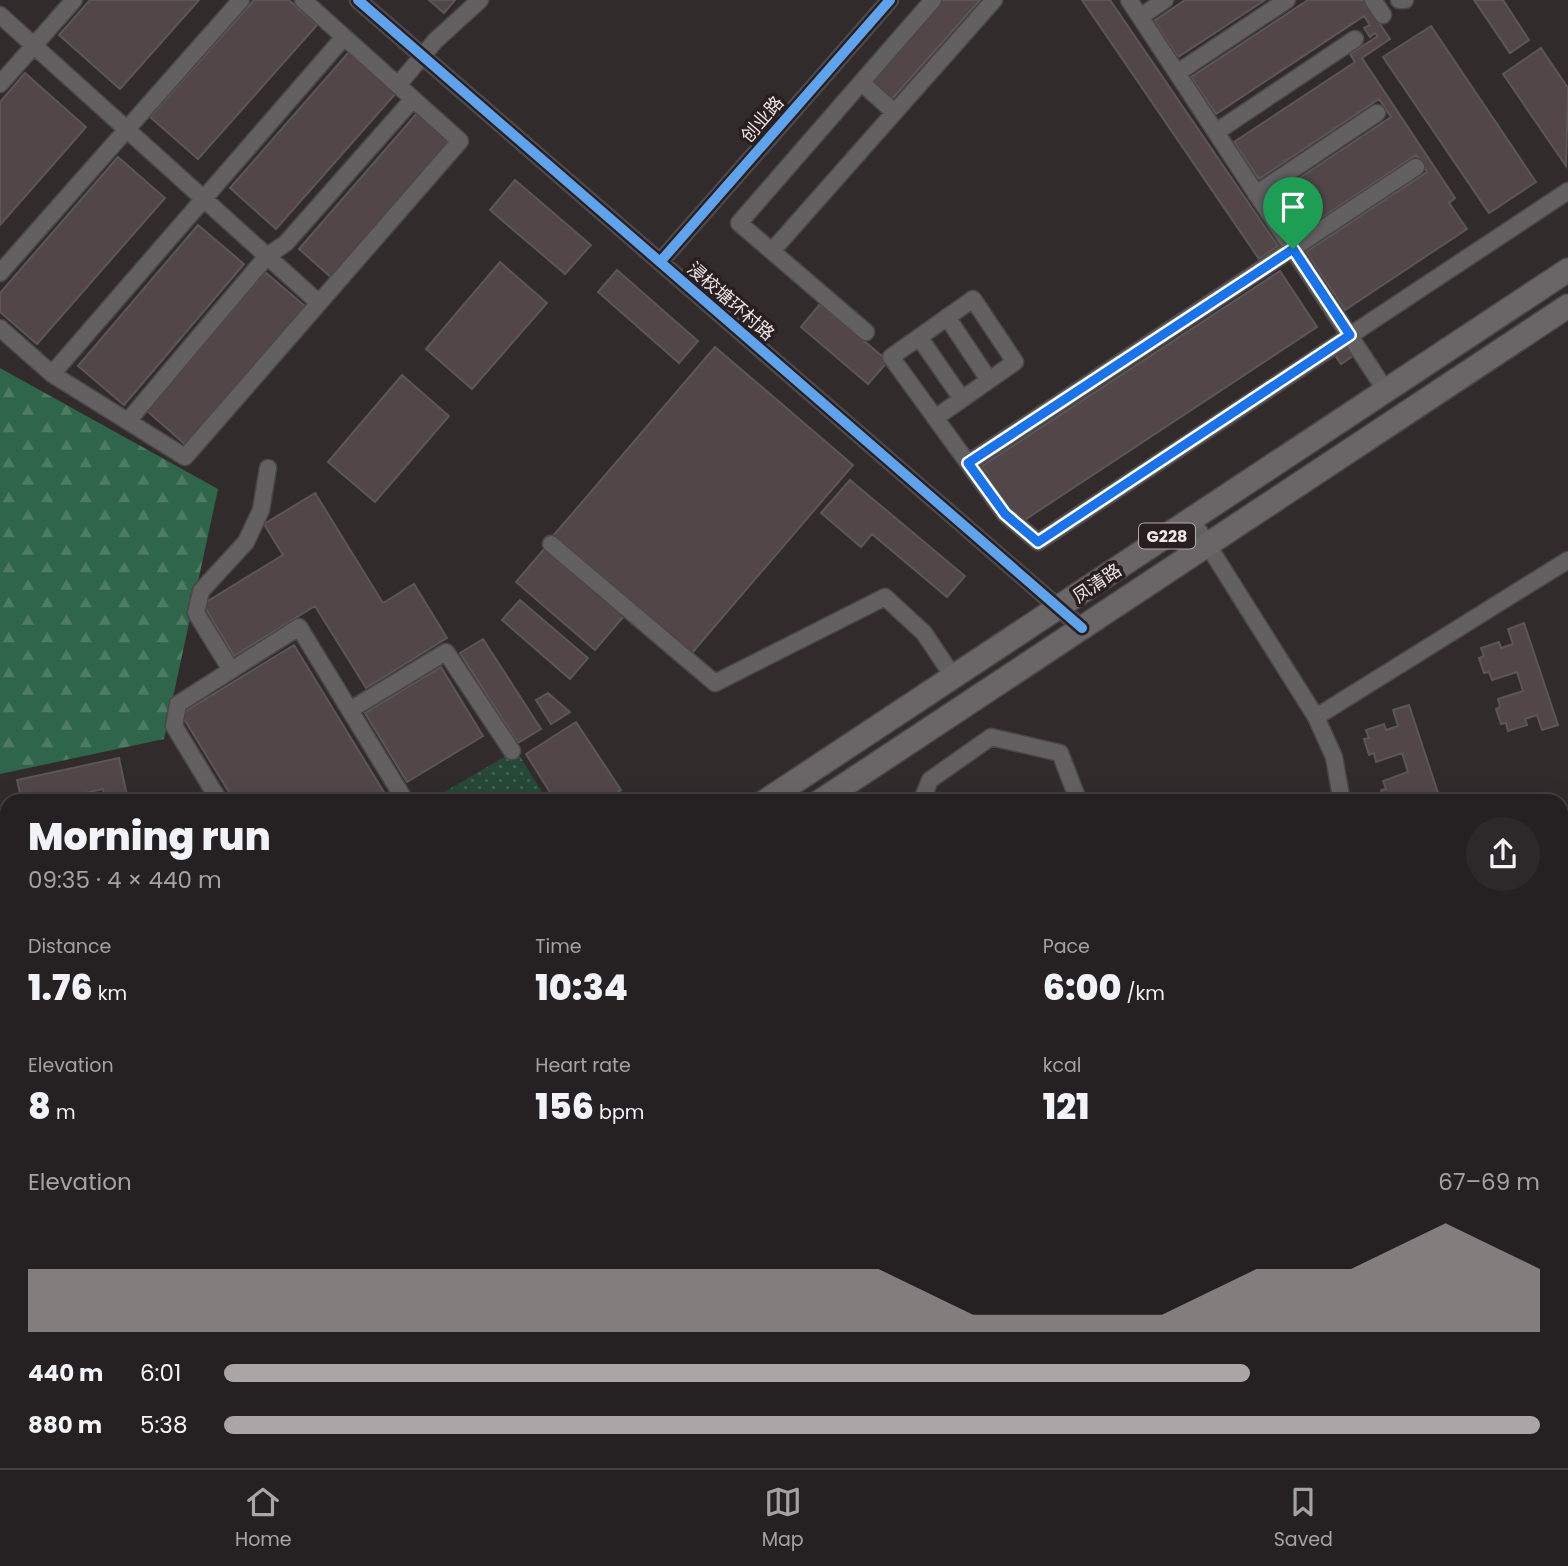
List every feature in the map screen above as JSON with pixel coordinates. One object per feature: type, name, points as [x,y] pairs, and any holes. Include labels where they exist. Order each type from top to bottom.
[{"type":"highway","name":"凤清路","points":[[776,794],[1568,270]]},
{"type":"highway","name":"凤清路","points":[[831,794],[1568,306]]},
{"type":"street","points":[[0,84],[74,0]]},
{"type":"street","points":[[0,273],[242,0]]},
{"type":"street","points":[[0,328],[52,374],[185,457],[460,141],[303,0]]},
{"type":"street","name":"浸校塘环村路","points":[[358,0],[1082,628]]},
{"type":"street","points":[[398,85],[423,56],[480,0]]},
{"type":"street","name":"创业路","points":[[660,262],[890,0]]},
{"type":"street","points":[[866,332],[739,223],[933,0]]},
{"type":"street","points":[[772,251],[994,0]]},
{"type":"street","points":[[1129,0],[1386,390]]},
{"type":"street","points":[[1140,17],[1165,0]]},
{"type":"street","points":[[1177,73],[1287,0]]},
{"type":"street","points":[[1373,0],[1383,15]]},
{"type":"street","points":[[1399,0],[1405,0]]},
{"type":"street","points":[[0,15],[318,303]]},
{"type":"street","points":[[52,374],[344,37]]},
{"type":"street","points":[[1216,132],[1355,39]]},
{"type":"street","points":[[862,83],[894,112]]},
{"type":"street","points":[[128,421],[267,256],[286,243],[413,99]]},
{"type":"street","points":[[1256,194],[1377,113]]},
{"type":"street","points":[[968,463],[1416,167]]},
{"type":"street","points":[[935,418],[1015,362],[972,299],[891,357],[935,418],[1005,514],[1038,542],[1568,191]]},
{"type":"street","points":[[947,317],[989,380]]},
{"type":"street","points":[[919,337],[962,399]]},
{"type":"street","points":[[231,670],[196,613],[201,591],[246,542],[261,510],[268,468]]},
{"type":"street","points":[[1192,520],[1316,717],[1334,757],[1341,794]]},
{"type":"street","points":[[551,544],[715,683],[884,597],[924,633],[954,678]]},
{"type":"street","points":[[1316,717],[1568,559]]},
{"type":"street","points":[[215,794],[174,726],[178,704],[299,626],[401,794]]},
{"type":"street","points":[[351,710],[446,652],[512,751]]},
{"type":"street","points":[[924,794],[930,780],[991,737],[1059,753],[1076,794]]},
{"type":"shaded area","points":[[519,755],[544,794],[441,794],[506,756]]},
{"type":"green space","points":[[0,368],[218,489],[164,739],[0,774]]},
{"type":"building","points":[[90,0],[199,0],[120,89],[59,35]]},
{"type":"building","points":[[254,0],[289,0],[317,25],[198,159],[150,117]]},
{"type":"building","points":[[429,0],[455,0],[444,13]]},
{"type":"building","points":[[938,0],[980,0],[892,99],[869,78]]},
{"type":"building","points":[[1082,0],[1110,0],[1278,246],[1259,259]]},
{"type":"building","points":[[1185,0],[1265,0],[1178,57],[1154,21]]},
{"type":"building","points":[[1308,0],[1364,0],[1390,39],[1362,58],[1455,198],[1449,203],[1467,229],[1345,310],[1306,252],[1427,172],[1416,155],[1296,235],[1271,197],[1391,117],[1379,99],[1259,179],[1234,142],[1355,62],[1350,54],[1378,36],[1375,33],[1370,37],[1364,28],[1370,25],[1364,16],[1216,114],[1191,77]]},
{"type":"building","points":[[1474,0],[1503,0],[1529,40],[1510,53]]},
{"type":"building","points":[[1431,26],[1536,182],[1489,213],[1383,57]]},
{"type":"building","points":[[1541,48],[1568,88],[1566,166],[1503,74]]},
{"type":"building","points":[[349,52],[396,93],[276,229],[230,188]]},
{"type":"building","points":[[25,73],[86,127],[0,225],[0,102]]},
{"type":"building","points":[[418,112],[453,142],[333,279],[299,249]]},
{"type":"building","points":[[118,157],[165,198],[37,344],[0,312],[0,293]]},
{"type":"building","points":[[515,180],[591,245],[565,274],[490,210]]},
{"type":"building","points":[[198,225],[244,264],[124,405],[78,366]]},
{"type":"building","points":[[500,262],[547,303],[472,389],[426,349]]},
{"type":"building","points":[[617,270],[698,341],[679,363],[598,292]]},
{"type":"building","points":[[1280,271],[1317,327],[1020,523],[982,466]]},
{"type":"building","points":[[265,272],[305,306],[187,446],[147,411]]},
{"type":"building","points":[[820,304],[888,361],[868,384],[801,327]]},
{"type":"building","points":[[715,347],[853,465],[691,654],[553,536]]},
{"type":"building","points":[[1347,347],[1353,356],[1341,364],[1335,355]]},
{"type":"building","points":[[402,375],[449,416],[375,502],[328,462]]},
{"type":"building","points":[[850,480],[965,576],[947,597],[872,534],[861,547],[821,513]]},
{"type":"building","points":[[315,493],[383,603],[414,584],[447,638],[366,688],[315,606],[234,656],[203,604],[283,555],[264,524]]},
{"type":"building","points":[[545,548],[624,616],[595,650],[516,582]]},
{"type":"building","points":[[520,600],[588,658],[570,679],[502,620]]},
{"type":"building","points":[[1524,623],[1558,725],[1542,730],[1537,715],[1525,719],[1527,725],[1508,731],[1506,723],[1501,724],[1496,709],[1500,707],[1498,699],[1523,691],[1517,672],[1492,680],[1489,672],[1484,673],[1479,658],[1484,656],[1481,648],[1499,642],[1501,648],[1513,644],[1508,629]]},
{"type":"building","points":[[483,639],[541,729],[518,743],[460,653]]},
{"type":"building","points":[[294,645],[385,794],[230,794],[181,714]]},
{"type":"building","points":[[441,667],[483,736],[407,782],[365,713]]},
{"type":"building","points":[[548,693],[570,712],[551,724],[536,700]]},
{"type":"building","points":[[1409,705],[1438,794],[1382,794],[1381,790],[1386,789],[1383,781],[1408,772],[1402,753],[1376,762],[1374,753],[1369,755],[1364,739],[1369,738],[1366,730],[1384,724],[1386,730],[1398,726],[1393,710]]},
{"type":"building","points":[[576,722],[621,790],[615,794],[551,794],[526,754]]},
{"type":"building","points":[[119,758],[127,794],[104,794],[103,789],[81,794],[20,794],[17,780]]},
{"type":"cycle path","points":[[358,0],[1082,628]]},
{"type":"cycle path","points":[[660,262],[890,0]]},
{"type":"route","points":[[1293,249],[1350,335],[1038,542],[1005,514],[968,463],[1293,249]]}]
